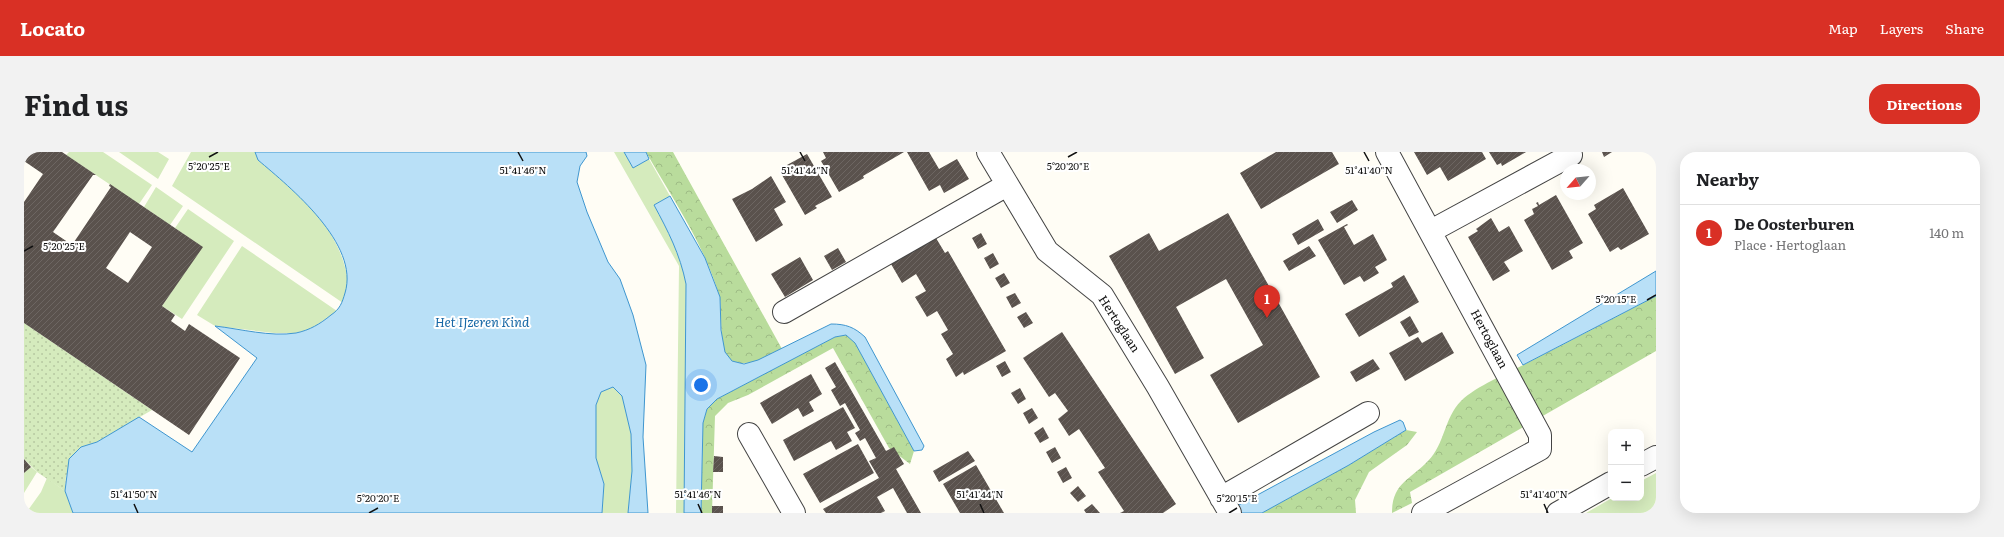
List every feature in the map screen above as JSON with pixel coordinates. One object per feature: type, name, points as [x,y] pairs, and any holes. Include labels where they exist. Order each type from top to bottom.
[{"type":"street","name":"Hertoglaan","points":[[988,152],[1046,251],[1102,295],[1158,387],[1226,505]]},
{"type":"street","name":"Hertoglaan","points":[[1387,152],[1540,435],[1540,448],[1423,513]]},
{"type":"street","points":[[1431,231],[1572,155]]},
{"type":"street","points":[[784,312],[1007,184]]},
{"type":"street","points":[[1226,505],[1368,413]]},
{"type":"street","points":[[749,434],[794,513]]},
{"type":"street","points":[[1644,463],[1656,457]]},
{"type":"street","points":[[1570,510],[1608,484]]},
{"type":"green space","points":[[69,152],[103,152],[152,185],[139,204],[66,155]]},
{"type":"green space","points":[[119,152],[158,152],[169,159],[158,179]]},
{"type":"green space","points":[[191,152],[255,152],[258,160],[298,194],[321,221],[339,250],[348,278],[348,287],[343,303],[172,186]]},
{"type":"green space","points":[[614,152],[624,152],[633,168],[649,159],[670,196],[654,205],[673,243],[681,263],[686,284],[684,513],[676,513],[679,266]]},
{"type":"green space","points":[[646,152],[673,152],[782,349],[765,358],[752,362],[739,363],[728,357],[724,350],[722,341],[720,302],[713,276],[687,222]]},
{"type":"green space","points":[[156,187],[183,206],[170,225],[144,207]]},
{"type":"green space","points":[[188,209],[234,241],[182,319],[162,306],[202,247],[175,228]]},
{"type":"green space","points":[[242,246],[337,311],[311,329],[295,333],[274,333],[215,326],[197,315]]},
{"type":"green space","points":[[1656,296],[1656,351],[1410,492],[1412,503],[1392,513],[1395,495],[1399,488],[1434,454],[1455,408],[1468,395]]},
{"type":"green space","points":[[24,323],[152,410],[97,442],[81,447],[66,476],[65,491],[37,472],[24,459]]},
{"type":"green space","points":[[846,335],[855,343],[914,451],[910,464],[889,448],[833,348],[748,395],[728,403],[715,416],[712,513],[701,513],[703,423],[707,409],[717,399],[835,337]]},
{"type":"green space","points":[[613,387],[622,395],[631,434],[632,471],[628,513],[602,513],[604,484],[596,458],[596,405],[601,392]]},
{"type":"green space","points":[[1406,430],[1417,432],[1407,445],[1369,472],[1355,500],[1356,513],[1262,513],[1349,465]]},
{"type":"green space","points":[[31,467],[37,472],[24,493],[24,473]]},
{"type":"green space","points":[[1656,473],[1656,513],[1586,513],[1608,500],[1644,501],[1644,479]]},
{"type":"green space","points":[[47,478],[65,491],[73,513],[26,513],[41,492]]},
{"type":"water","name":"Het IJzeren Kind","points":[[255,152],[586,152],[587,156],[580,166],[577,182],[587,212],[608,262],[620,279],[633,315],[646,365],[643,437],[648,513],[628,513],[632,471],[631,434],[622,396],[613,387],[601,392],[596,405],[596,458],[604,484],[602,513],[73,513],[65,491],[69,459],[81,447],[97,442],[139,417],[192,452],[257,358],[215,326],[276,334],[296,333],[315,326],[323,321],[337,310],[342,303],[345,293],[347,274],[342,255],[333,237],[304,201],[258,160]]},
{"type":"water","points":[[624,152],[646,152],[649,159],[633,168]]},
{"type":"water","points":[[670,196],[705,258],[720,297],[721,330],[725,352],[732,361],[744,364],[758,360],[831,324],[845,325],[853,328],[865,337],[924,446],[922,450],[914,451],[855,343],[846,335],[835,337],[717,399],[707,409],[703,423],[701,513],[684,513],[686,284],[677,253],[654,205]]},
{"type":"water","points":[[1656,271],[1656,296],[1523,365],[1517,355]]},
{"type":"water","points":[[1400,420],[1403,422],[1406,430],[1349,465],[1262,513],[1241,513],[1237,506],[1374,432]]},
{"type":"building","points":[[24,152],[62,152],[96,175],[93,175],[53,232],[72,245],[111,187],[109,186],[110,184],[203,247],[162,306],[175,315],[171,321],[185,331],[189,324],[240,358],[189,435],[24,323],[24,202],[43,174],[24,161]],"holes":[[[130,232],[152,247],[128,283],[106,268]]]},
{"type":"building","points":[[823,152],[904,152],[839,192],[821,161],[826,158]]},
{"type":"building","points":[[907,152],[929,152],[939,169],[957,159],[969,179],[944,193],[940,185],[929,191]]},
{"type":"building","points":[[1276,152],[1332,152],[1339,164],[1261,209],[1240,173]]},
{"type":"building","points":[[1414,152],[1482,152],[1486,159],[1448,181],[1440,167],[1427,175]]},
{"type":"building","points":[[1489,152],[1526,152],[1502,166],[1501,163],[1497,165]]},
{"type":"building","points":[[1602,152],[1612,152],[1604,157]]},
{"type":"building","points":[[807,154],[832,197],[815,206],[817,208],[805,215],[782,175],[790,170],[787,165]]},
{"type":"building","points":[[771,176],[786,202],[774,209],[783,225],[756,242],[732,199],[752,189]]},
{"type":"building","points":[[1623,188],[1649,234],[1621,250],[1618,247],[1610,252],[1588,214],[1596,209],[1594,205]]},
{"type":"building","points":[[1556,195],[1583,243],[1569,251],[1573,258],[1552,270],[1524,220],[1534,214],[1532,209],[1538,206],[1536,203],[1538,202],[1539,205]]},
{"type":"building","points":[[1352,200],[1358,210],[1337,223],[1330,212]]},
{"type":"building","points":[[1228,213],[1320,377],[1238,423],[1210,375],[1263,345],[1226,279],[1176,307],[1204,358],[1175,374],[1109,256],[1149,233],[1159,251]]},
{"type":"building","points":[[1491,218],[1499,232],[1509,226],[1523,251],[1504,262],[1510,271],[1493,281],[1468,237],[1478,231],[1476,229]]},
{"type":"building","points":[[1318,219],[1324,230],[1298,245],[1292,234]]},
{"type":"building","points":[[1347,224],[1348,225],[1344,227],[1354,245],[1373,234],[1387,260],[1375,267],[1379,273],[1364,282],[1360,276],[1344,285],[1318,240]]},
{"type":"building","points":[[981,233],[987,244],[978,249],[972,238]]},
{"type":"building","points":[[936,238],[945,253],[948,251],[1006,351],[964,375],[963,372],[956,377],[946,359],[953,354],[941,334],[948,330],[937,311],[927,317],[915,297],[926,291],[916,274],[902,283],[891,264]]},
{"type":"building","points":[[1309,246],[1316,256],[1289,271],[1283,261]]},
{"type":"building","points":[[838,248],[846,262],[832,270],[824,256]]},
{"type":"building","points":[[993,253],[999,264],[990,269],[984,258]]},
{"type":"building","points":[[800,257],[813,280],[785,297],[771,274]]},
{"type":"building","points":[[1004,273],[1010,283],[1001,288],[995,278]]},
{"type":"building","points":[[1404,275],[1419,302],[1359,337],[1345,314],[1393,287],[1391,283]]},
{"type":"building","points":[[1015,293],[1021,303],[1012,308],[1006,297]]},
{"type":"building","points":[[1026,312],[1033,323],[1024,328],[1017,317]]},
{"type":"building","points":[[1410,316],[1419,332],[1409,337],[1400,322]]},
{"type":"building","points":[[1062,332],[1176,504],[1163,513],[1120,513],[1124,511],[1098,472],[1105,468],[1079,429],[1069,436],[1058,419],[1068,411],[1055,393],[1049,397],[1023,358]]},
{"type":"building","points":[[1442,332],[1454,353],[1405,381],[1389,353],[1418,337],[1422,343]]},
{"type":"building","points":[[1373,359],[1380,369],[1356,382],[1350,372]]},
{"type":"building","points":[[1005,361],[1011,372],[1002,377],[996,366]]},
{"type":"building","points":[[835,362],[886,451],[894,447],[904,464],[896,469],[921,513],[907,513],[893,488],[877,497],[885,511],[881,513],[826,513],[823,509],[879,478],[869,461],[876,458],[865,438],[860,441],[855,433],[860,430],[845,403],[840,406],[831,390],[836,387],[825,368]]},
{"type":"building","points":[[811,374],[822,394],[809,402],[814,411],[803,417],[798,408],[772,424],[760,403]]},
{"type":"building","points":[[1020,388],[1026,399],[1018,404],[1011,393]]},
{"type":"building","points":[[843,407],[855,428],[847,432],[852,441],[836,450],[831,441],[794,461],[783,440]]},
{"type":"building","points":[[1032,408],[1038,418],[1029,424],[1023,413]]},
{"type":"building","points":[[1043,427],[1049,438],[1040,443],[1034,433]]},
{"type":"building","points":[[858,444],[874,473],[820,503],[803,474]]},
{"type":"building","points":[[1055,447],[1061,458],[1052,463],[1046,452]]},
{"type":"building","points":[[968,451],[975,461],[939,482],[933,471]]},
{"type":"building","points":[[714,456],[723,457],[723,472],[713,472]]},
{"type":"building","points":[[24,459],[31,467],[24,473]]},
{"type":"building","points":[[976,465],[1004,513],[960,513],[943,484]]},
{"type":"building","points":[[1066,467],[1072,478],[1063,483],[1057,472]]},
{"type":"building","points":[[1078,486],[1086,496],[1078,502],[1070,493]]},
{"type":"building","points":[[1092,504],[1100,513],[1086,513],[1084,510]]},
{"type":"building","points":[[712,506],[723,506],[723,513],[712,513]]},
{"type":"place","name":"De Oosterburen","points":[[1267,318]]}]
